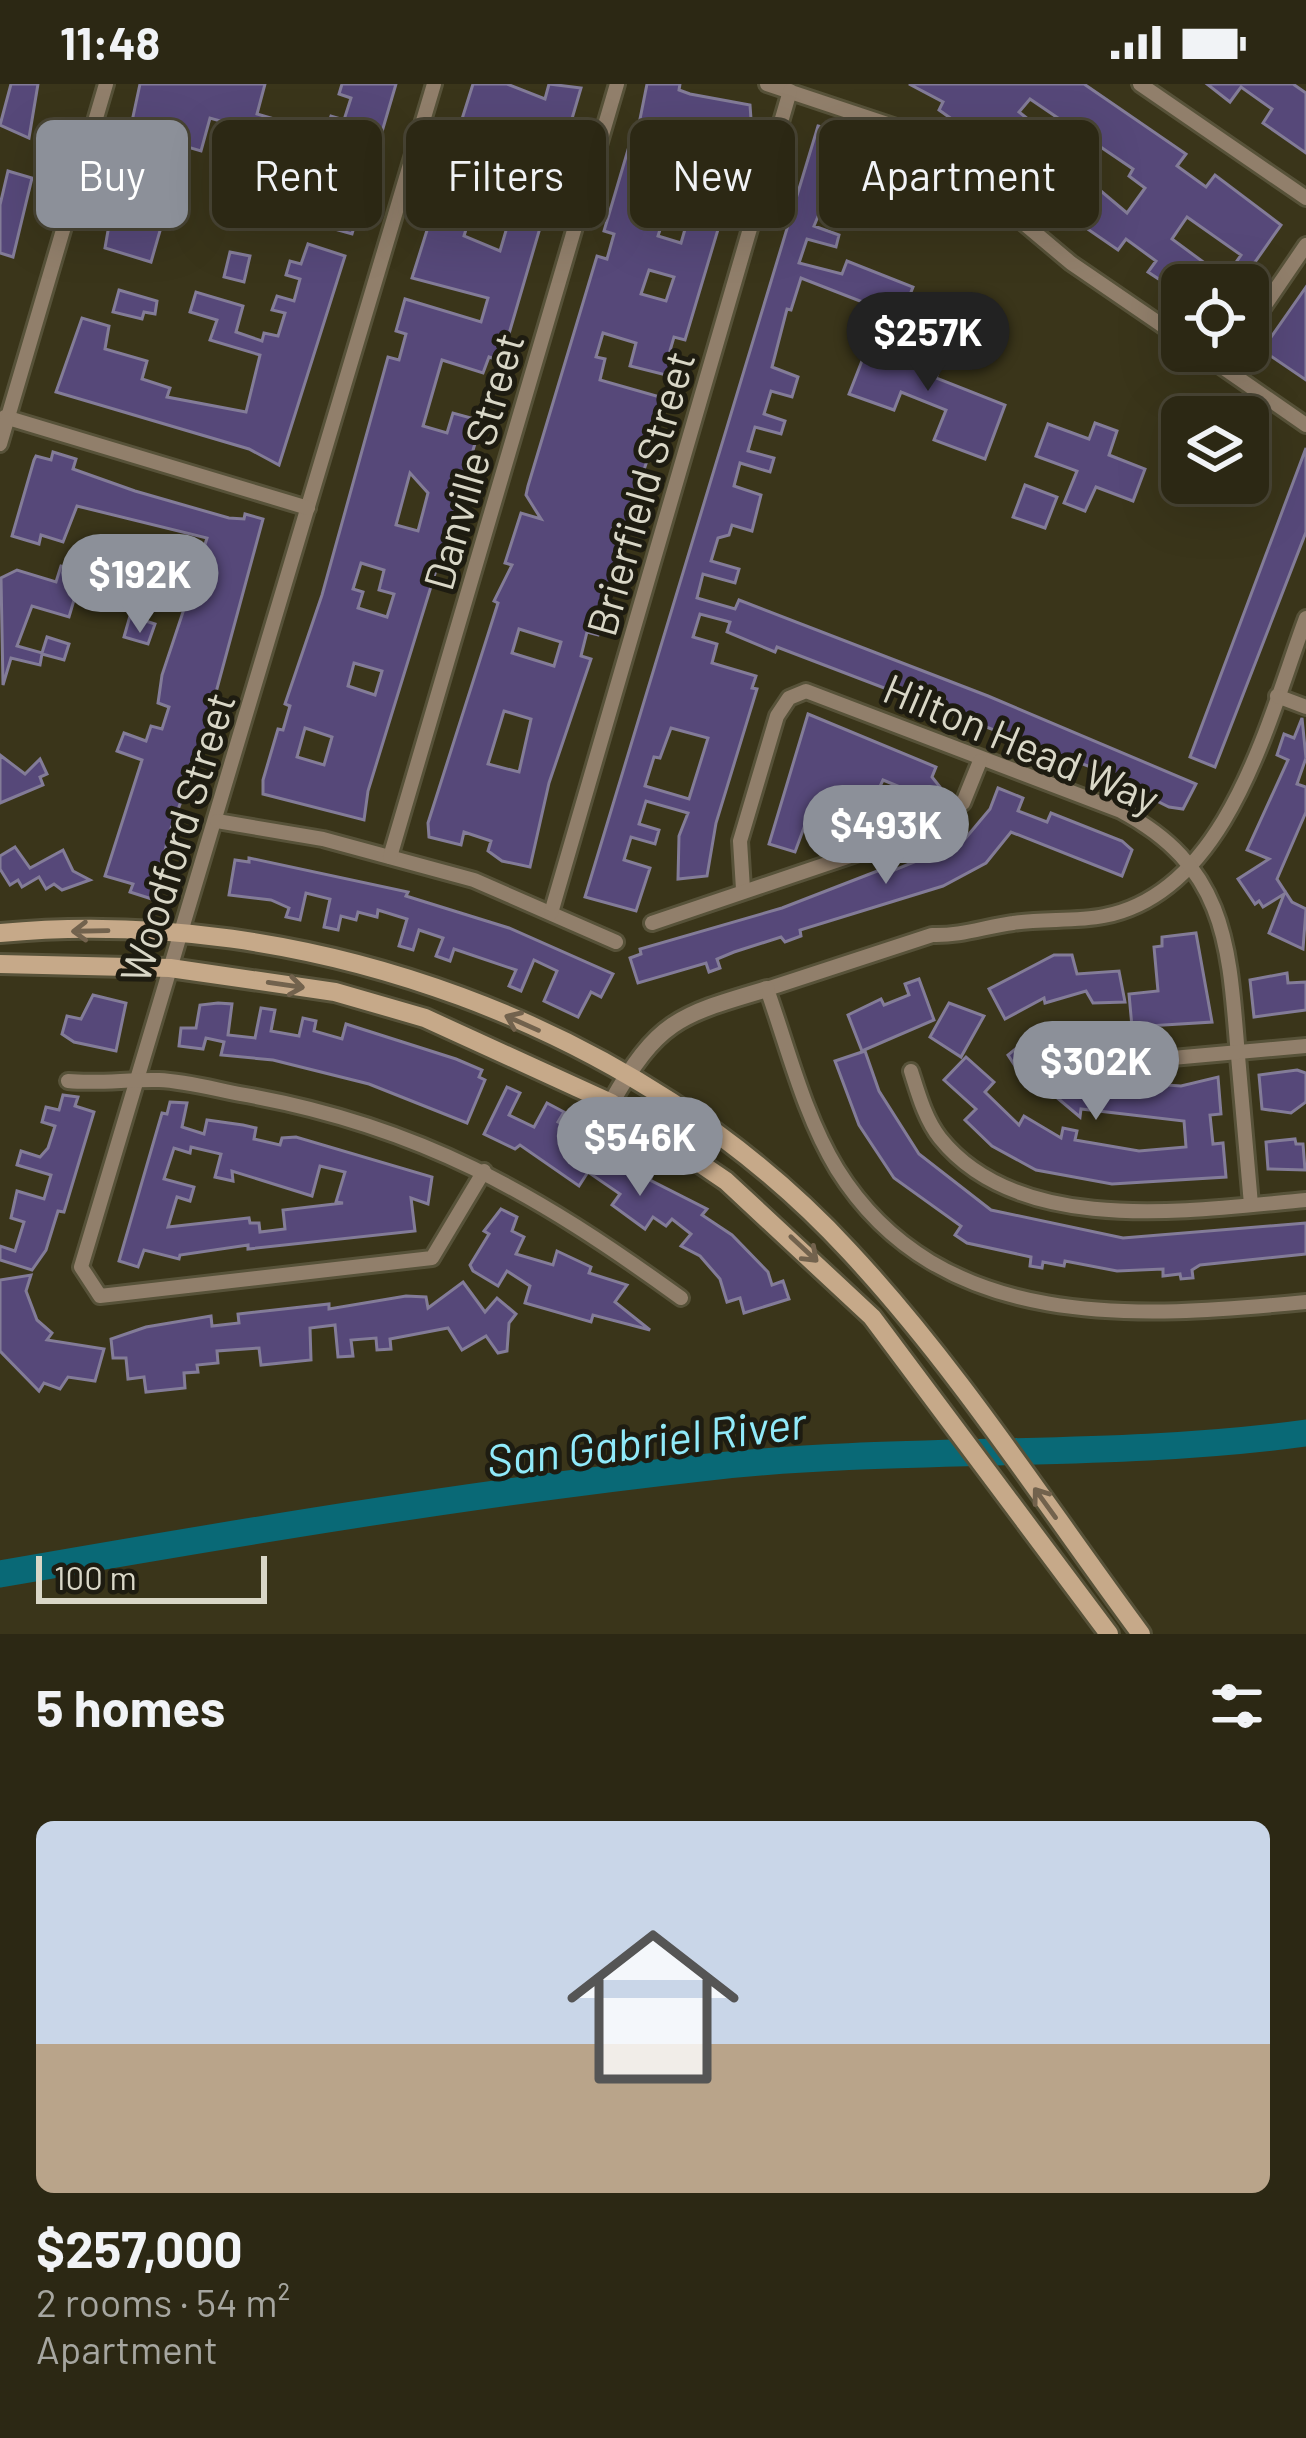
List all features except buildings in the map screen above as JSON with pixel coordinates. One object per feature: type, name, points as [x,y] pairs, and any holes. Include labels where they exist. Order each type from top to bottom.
[{"type":"main road","points":[[0,933],[181,933],[310,954],[442,990],[626,1075],[709,1129],[803,1205],[880,1285],[1141,1634]]},
{"type":"main road","points":[[0,964],[170,968],[335,992],[425,1018],[611,1103],[776,1222],[905,1358],[1109,1634]]},
{"type":"street","points":[[0,444],[4,417],[106,84]]},
{"type":"street","name":"Woodford Street","points":[[434,84],[139,1083],[99,1194],[81,1267],[100,1296],[432,1258],[484,1171]]},
{"type":"street","name":"Danville Street","points":[[390,856],[617,84]]},
{"type":"street","points":[[767,84],[905,130],[1071,263],[1161,325]]},
{"type":"street","points":[[1140,84],[1306,197]]},
{"type":"street","name":"Brierfield Street","points":[[551,913],[790,92]]},
{"type":"street","points":[[1269,299],[1306,245]]},
{"type":"street","points":[[1229,372],[1306,425]]},
{"type":"street","points":[[4,417],[308,508]]},
{"type":"street","points":[[611,1103],[626,1075],[673,1021],[932,935],[959,936],[1012,922],[1108,916],[1158,894],[1222,831],[1306,618]]},
{"type":"street","name":"Hilton Head Way","points":[[743,889],[740,841],[777,716],[789,698],[806,691],[1121,811],[1155,829],[1190,865],[1225,928],[1251,1204]]},
{"type":"street","points":[[1276,696],[1306,707]]},
{"type":"street","points":[[652,922],[945,821],[963,802],[980,761]]},
{"type":"street","points":[[217,821],[390,856],[474,880],[616,942]]},
{"type":"street","points":[[767,989],[816,1127],[838,1171],[898,1239],[934,1263],[985,1288],[1118,1315],[1306,1302]]},
{"type":"street","points":[[1092,1043],[1139,1061],[1306,1046]]},
{"type":"street","points":[[911,1071],[939,1137],[976,1171],[1027,1195],[1156,1215],[1306,1200]]},
{"type":"street","points":[[68,1082],[157,1079],[314,1107],[419,1139],[580,1225],[681,1298]]},
{"type":"waterway","name":"San Gabriel River","points":[[0,1574],[442,1501],[709,1467],[858,1456],[1157,1447],[1306,1433]]}]
